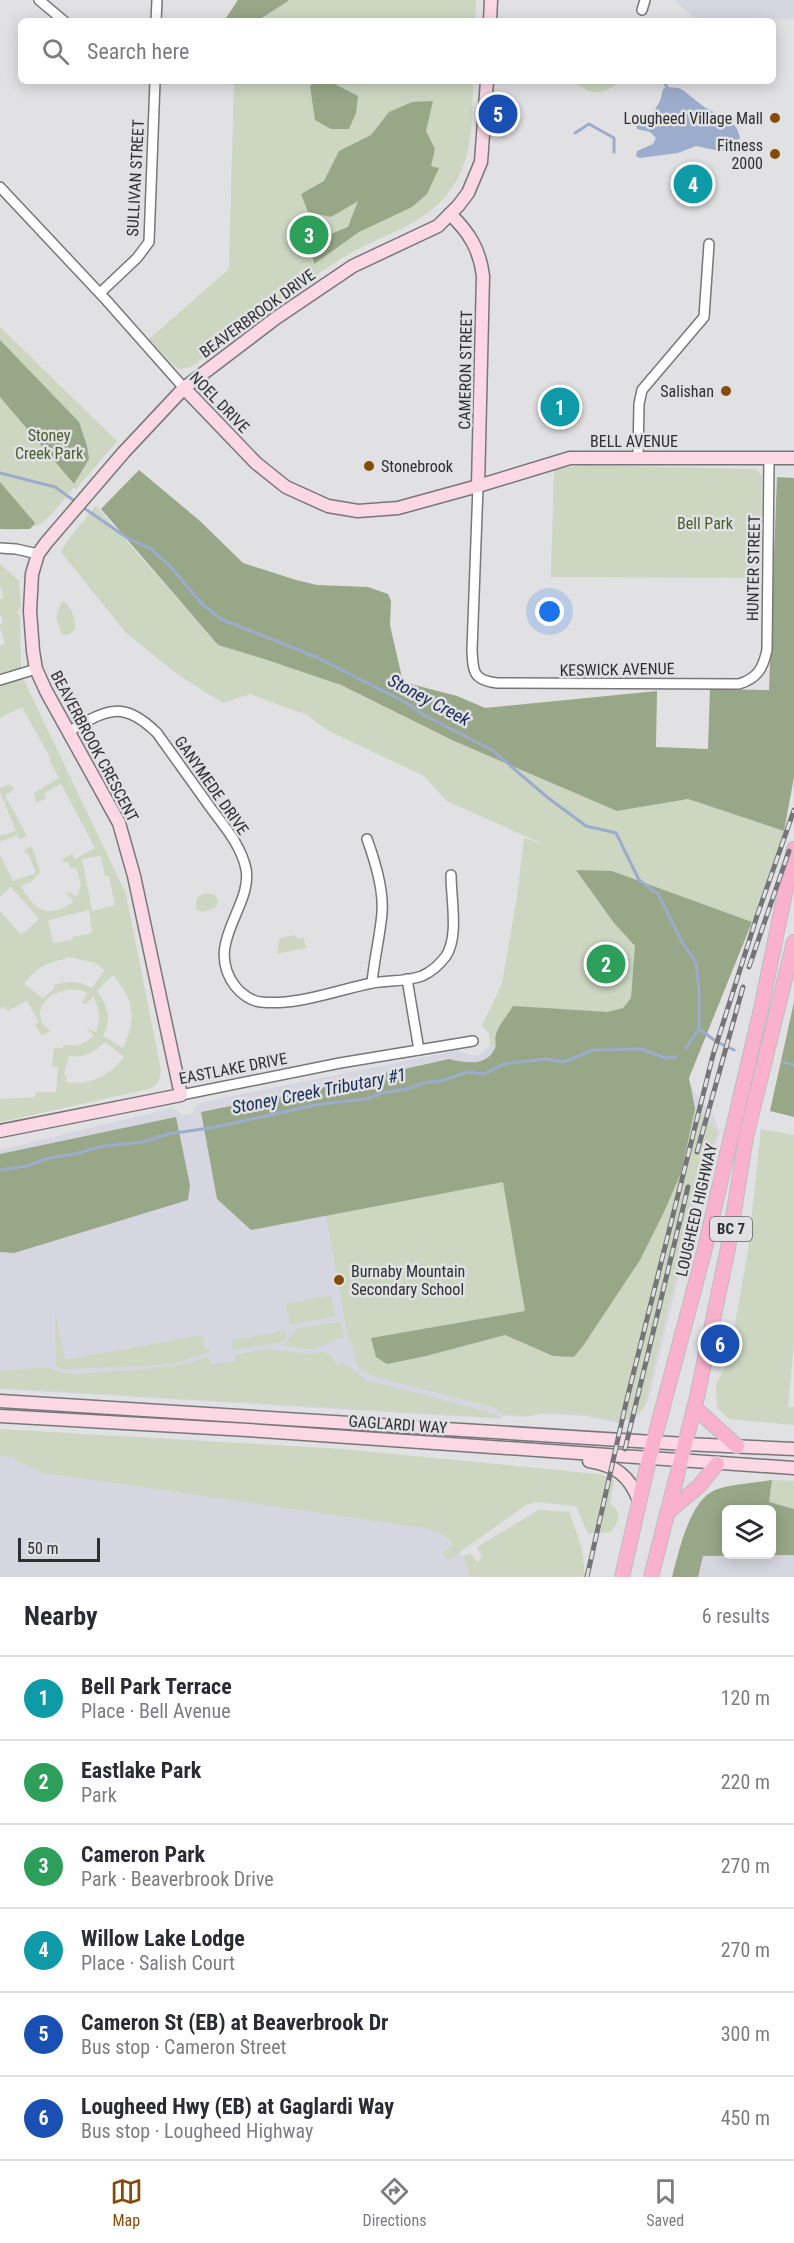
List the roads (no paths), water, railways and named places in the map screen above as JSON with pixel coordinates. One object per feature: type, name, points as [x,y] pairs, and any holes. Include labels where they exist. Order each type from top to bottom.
[{"type":"main road","name":"LOUGHEED HIGHWAY","points":[[622,1577],[649,1459],[704,1251],[732,1134],[794,849]]},
{"type":"main road","name":"LOUGHEED HIGHWAY","points":[[651,1577],[694,1407],[728,1248],[746,1137],[794,942]]},
{"type":"main road","points":[[694,1407],[738,1446]]},
{"type":"main road","points":[[667,1513],[699,1486],[717,1464]]},
{"type":"street","points":[[39,0],[60,18]]},
{"type":"street","points":[[156,18],[157,0]]},
{"type":"street","points":[[490,18],[491,0]]},
{"type":"street","points":[[642,10],[645,0]]},
{"type":"street","name":"SULLIVAN STREET","points":[[100,293],[137,258],[149,242],[155,84]]},
{"type":"street","points":[[450,214],[468,193],[481,162],[487,84]]},
{"type":"street","name":"NOEL DRIVE","points":[[0,187],[256,463],[299,494],[328,506],[358,511],[387,509],[478,486]]},
{"type":"street","name":"BEAVERBROOK DRIVE","points":[[38,554],[64,520],[184,388],[276,318],[352,266],[438,226],[450,214]]},
{"type":"street","name":"CAMERON STREET","points":[[450,214],[461,224],[475,243],[482,265],[472,650],[473,668],[478,677]]},
{"type":"street","points":[[638,456],[639,404],[642,390],[704,317],[709,244]]},
{"type":"street","name":"BELL AVENUE","points":[[478,486],[570,458],[638,456],[794,458]]},
{"type":"street","name":"HUNTER STREET","points":[[757,676],[763,667],[767,650],[769,458]]},
{"type":"street","points":[[0,548],[38,554]]},
{"type":"street","name":"BEAVERBROOK CRESCENT","points":[[38,554],[31,580],[30,611],[36,669],[68,732],[108,801],[124,839],[181,1095]]},
{"type":"street","points":[[0,680],[36,669]]},
{"type":"street","name":"KESWICK AVENUE","points":[[478,677],[484,681],[497,683],[580,685],[739,684],[757,676]]},
{"type":"street","name":"GANYMEDE DRIVE","points":[[68,732],[110,711],[123,711],[145,721],[157,733],[237,846],[247,876],[225,942],[224,954],[231,980],[244,995],[259,1002],[274,1003],[327,995],[372,983],[407,980]]},
{"type":"street","points":[[367,839],[379,883],[382,911],[374,955],[372,983]]},
{"type":"street","points":[[419,1050],[407,980],[430,971],[445,956],[450,947],[453,923],[451,875]]},
{"type":"street","name":"EASTLAKE DRIVE","points":[[0,1131],[473,1041]]},
{"type":"street","name":"GAGLARDI WAY","points":[[0,1401],[794,1449]]},
{"type":"street","name":"GAGLARDI WAY","points":[[0,1416],[794,1468]]},
{"type":"street","points":[[538,1450],[560,1457],[603,1463],[626,1476],[633,1485],[639,1501]]},
{"type":"water","points":[[679,88],[736,127],[740,137],[735,150],[715,150],[696,146],[678,153],[640,158],[636,156],[637,151],[653,144],[656,138],[650,132],[637,129],[636,124],[638,121],[650,118],[660,101],[663,89]]},
{"type":"waterway","points":[[575,133],[589,124],[614,138],[614,152]]},
{"type":"waterway","name":"Stoney Creek","points":[[0,473],[55,487],[76,502]]},
{"type":"waterway","name":"Stoney Creek","points":[[81,506],[129,539],[151,549],[170,566],[201,603],[221,619],[316,657],[405,702],[424,715],[492,750],[547,797],[586,826],[616,833],[639,880],[658,894],[682,942],[696,963],[699,1029],[717,1042],[734,1050]]},
{"type":"waterway","name":"Stoney Creek Tributary #1","points":[[686,1048],[699,1029]]},
{"type":"waterway","name":"Stoney Creek Tributary #1","points":[[0,1170],[27,1166],[49,1158],[103,1146],[143,1142],[168,1134],[216,1127],[320,1104],[367,1099],[423,1083],[441,1081],[467,1072],[484,1074],[504,1064],[546,1059],[564,1062],[593,1050],[642,1049],[665,1058],[676,1057]]},
{"type":"waterway","name":"Stoney Creek","points":[[783,1062],[794,1065]]},
{"type":"railway","points":[[587,1577],[626,1403],[713,1055],[757,916],[794,810]]},
{"type":"railway","points":[[749,967],[789,851]]},
{"type":"railway","points":[[697,1152],[743,987]]},
{"type":"railway","points":[[625,1449],[688,1187]]},
{"type":"place","name":"Cameron St (EB) at Beaverbrook Dr","points":[[498,114]]},
{"type":"place","name":"Lougheed Village Mall","points":[[775,118]]},
{"type":"place","name":"Fitness 2000","points":[[775,154]]},
{"type":"place","name":"Willow Lake Lodge","points":[[693,184]]},
{"type":"place","name":"Cameron Park","points":[[309,235]]},
{"type":"place","name":"Salishan","points":[[726,391]]},
{"type":"place","name":"Bell Park Terrace","points":[[560,407]]},
{"type":"place","name":"Stonebrook","points":[[369,466]]},
{"type":"place","name":"Eastlake Park","points":[[606,964]]},
{"type":"place","name":"Burnaby Mountain Secondary School","points":[[339,1280]]},
{"type":"place","name":"Lougheed Hwy (EB) at Gaglardi Way","points":[[720,1344]]},
{"type":"park label","name":"Stoney Creek Park","points":[[49,444]]},
{"type":"park label","name":"Bell Park","points":[[705,523]]}]
